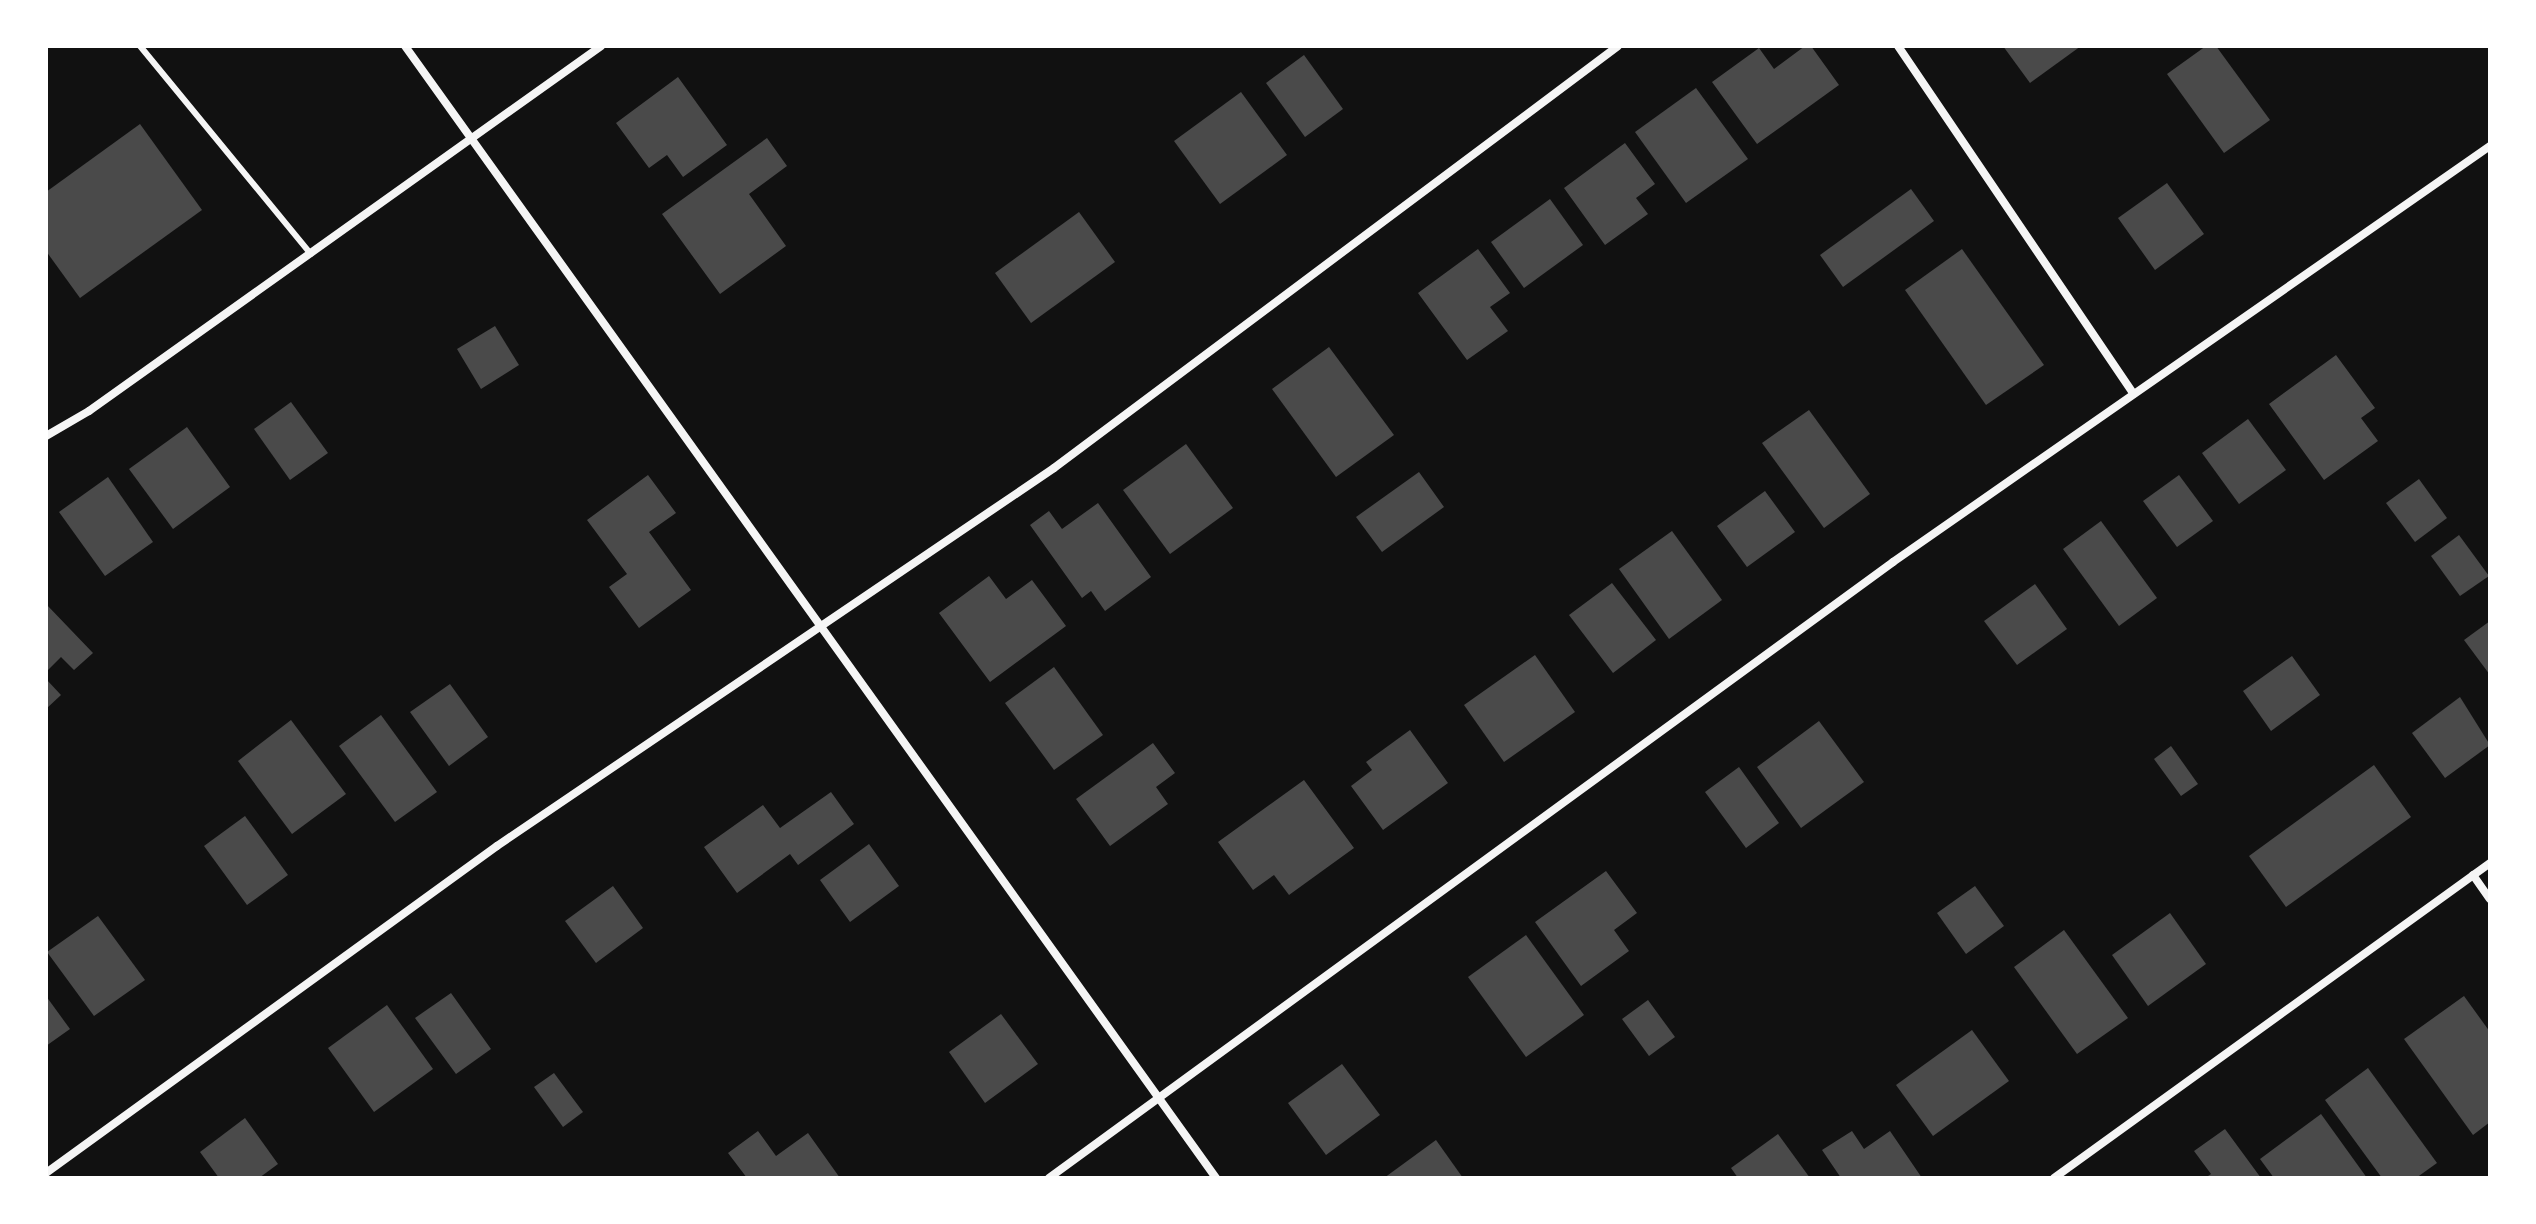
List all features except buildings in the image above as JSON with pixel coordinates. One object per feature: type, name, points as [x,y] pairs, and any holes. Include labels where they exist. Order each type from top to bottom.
[{"type":"street","points":[[405,46],[1216,1178]]},
{"type":"street","points":[[46,436],[89,411],[601,46]]},
{"type":"street","points":[[46,1173],[497,846],[1054,468],[1618,46]]},
{"type":"street","points":[[1898,46],[2134,394]]},
{"type":"street","points":[[1049,1178],[1893,562],[2490,146]]},
{"type":"street","points":[[2054,1178],[2490,863]]},
{"type":"street","points":[[2473,875],[2490,899]]},
{"type":"lane","points":[[140,46],[311,254]]}]
